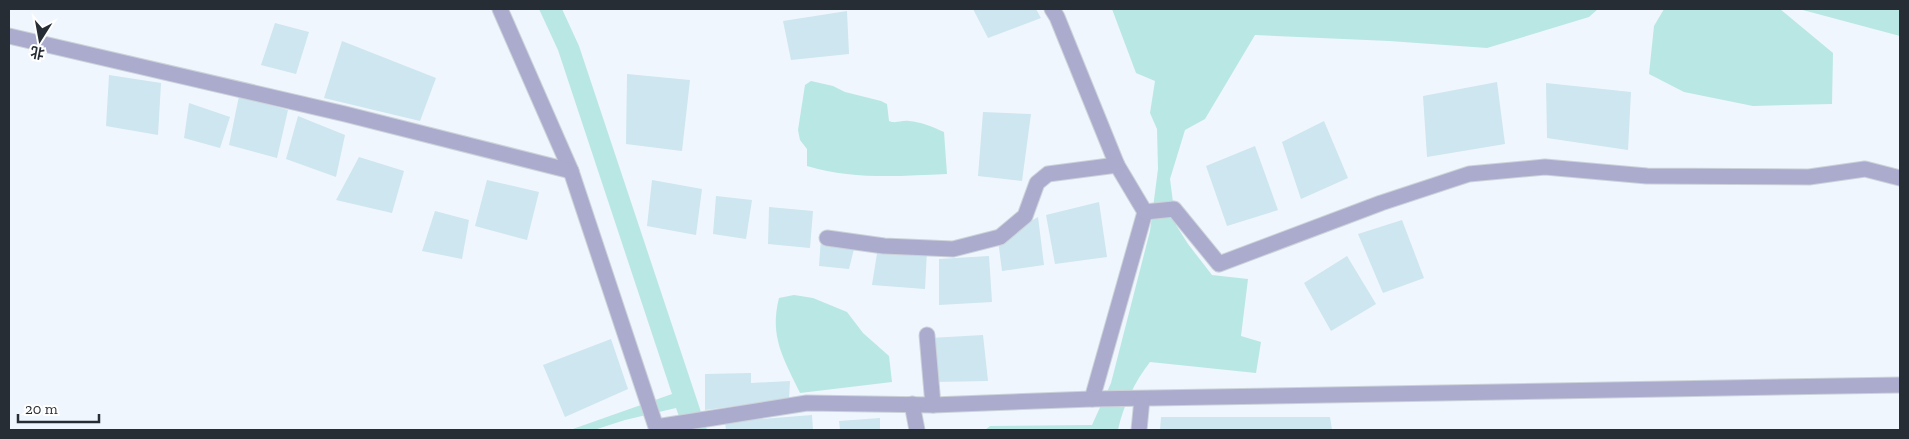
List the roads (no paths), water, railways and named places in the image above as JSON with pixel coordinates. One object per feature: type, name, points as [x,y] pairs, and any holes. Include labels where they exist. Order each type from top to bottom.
[{"type":"street","points":[[500,9],[571,172],[656,427],[807,403],[933,405],[1092,399],[1900,385]]},
{"type":"street","points":[[1052,9],[1057,17],[1117,165],[1145,212],[1092,399]]},
{"type":"street","points":[[9,36],[345,114],[571,172]]},
{"type":"street","points":[[827,238],[884,246],[953,249],[1000,237],[1025,216],[1037,183],[1048,174],[1117,165]]},
{"type":"street","points":[[1145,212],[1174,209],[1219,264],[1380,203],[1469,174],[1545,167],[1647,176],[1809,177],[1865,169],[1900,178]]},
{"type":"street","points":[[926,335],[933,405]]},
{"type":"street","points":[[1139,430],[1142,399]]},
{"type":"street","points":[[912,404],[917,430]]}]
